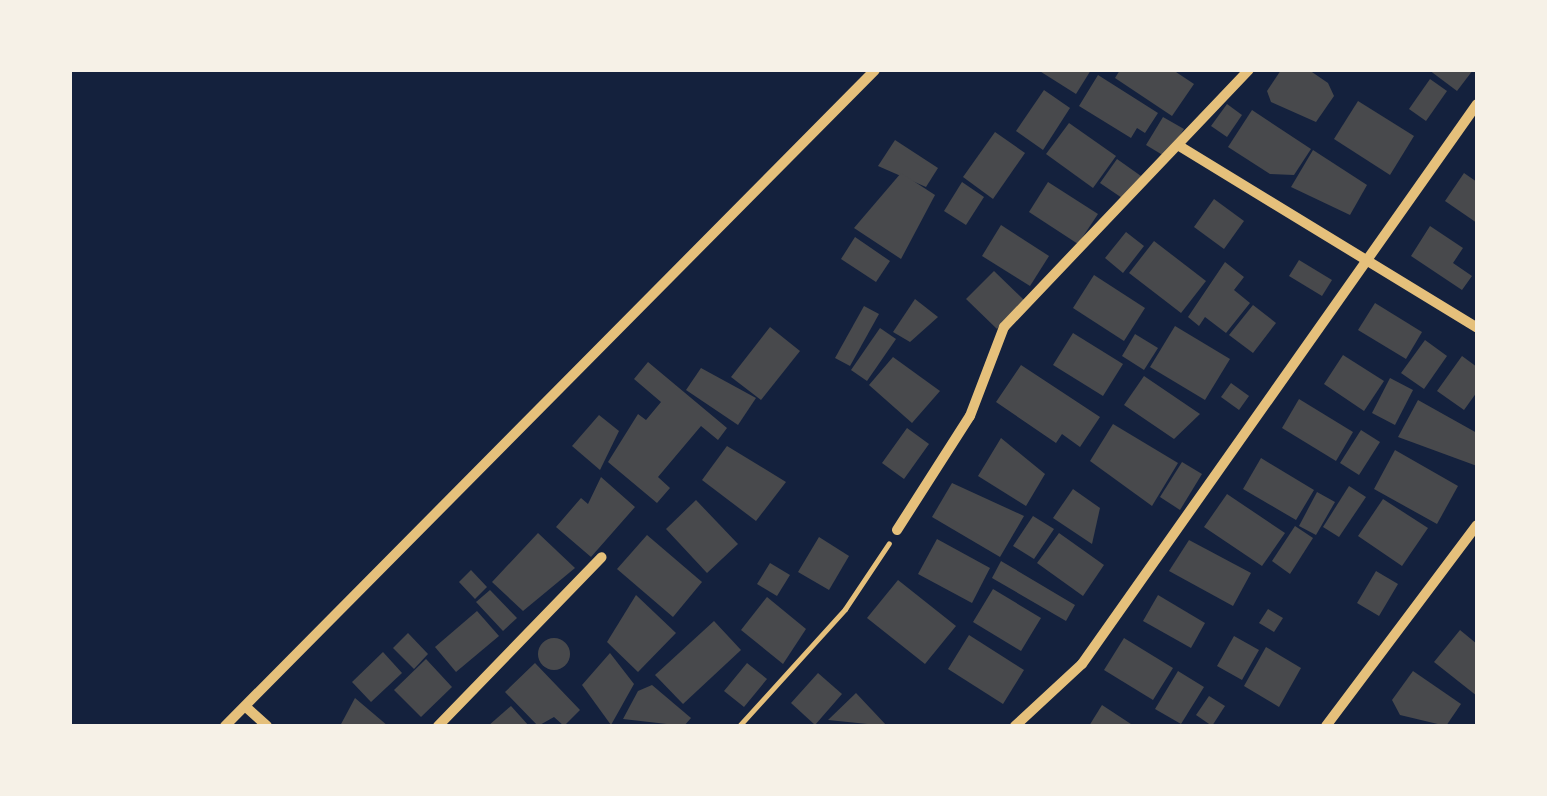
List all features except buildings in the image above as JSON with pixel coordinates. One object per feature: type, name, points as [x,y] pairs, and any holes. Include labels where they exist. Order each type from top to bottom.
[{"type":"street","points":[[225,726],[874,70]]},
{"type":"street","points":[[897,530],[970,416],[1004,327],[1182,147],[1249,70]]},
{"type":"street","points":[[1015,726],[1082,664],[1374,261],[1477,104]]},
{"type":"street","points":[[1182,147],[1374,261],[1477,328]]},
{"type":"street","points":[[1326,726],[1477,524]]},
{"type":"street","points":[[438,726],[602,557]]},
{"type":"street","points":[[246,707],[267,726]]},
{"type":"path","points":[[740,726],[845,609],[897,530]]}]
